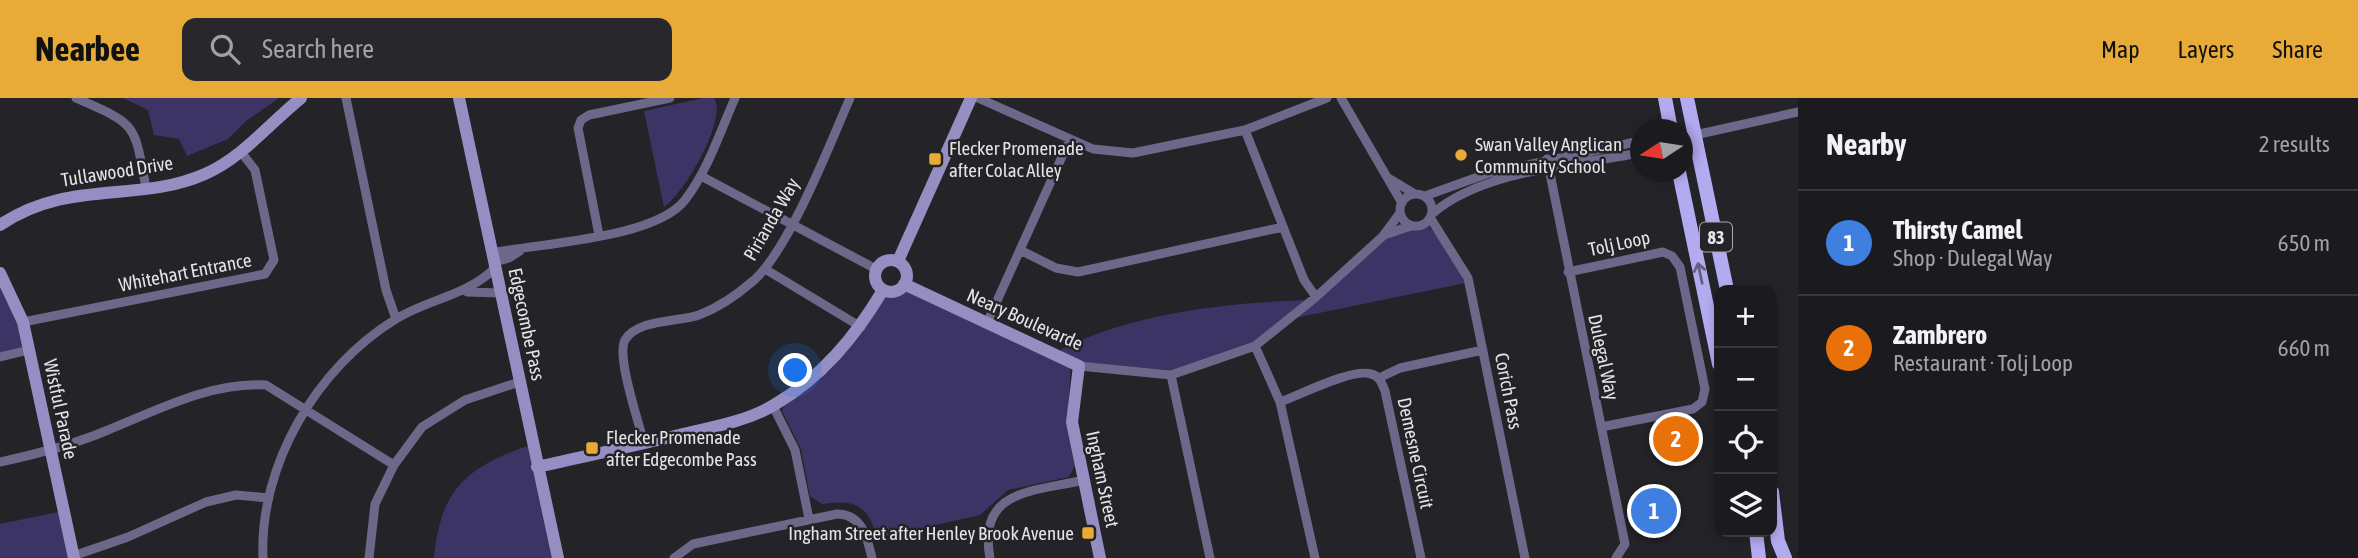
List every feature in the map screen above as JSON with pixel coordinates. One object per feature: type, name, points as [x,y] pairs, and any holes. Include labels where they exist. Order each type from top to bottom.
[{"type":"main road","points":[[1665,98],[1669,119]]},
{"type":"main road","name":"83","points":[[1687,98],[1726,285]]},
{"type":"main road","name":"83","points":[[1680,182],[1716,348]]},
{"type":"main road","points":[[1777,533],[1785,558]]},
{"type":"main road","points":[[1757,537],[1759,558]]},
{"type":"street","points":[[76,98],[117,116],[129,126],[137,137],[146,188]]},
{"type":"street","name":"Tullawood Drive","points":[[0,225],[20,211],[70,195],[146,188],[204,175],[241,152],[301,98]]},
{"type":"street","points":[[346,98],[386,290],[396,319]]},
{"type":"street","name":"Edgecombe Pass","points":[[459,98],[558,558]]},
{"type":"street","points":[[599,235],[578,128],[581,120],[589,115],[670,98]]},
{"type":"street","name":"Pirianda Way","points":[[644,443],[622,354],[626,338],[637,329],[697,316],[716,308],[737,295],[765,269],[793,223],[850,98]]},
{"type":"street","points":[[898,261],[971,98]]},
{"type":"street","points":[[978,98],[1093,149],[1133,153],[1245,130],[1327,98]]},
{"type":"street","name":"Corich Pass","points":[[1341,98],[1388,178],[1401,208],[1416,226],[1441,239]]},
{"type":"street","points":[[263,558],[268,498],[281,458],[305,410],[338,366],[396,319],[483,280],[494,261],[520,251],[658,222],[684,202],[701,176],[733,99]]},
{"type":"street","points":[[1667,119],[1668,113]]},
{"type":"street","points":[[1695,135],[1798,113]]},
{"type":"street","points":[[1245,130],[1304,280],[1316,297]]},
{"type":"street","points":[[988,323],[1070,139]]},
{"type":"street","points":[[1388,178],[1420,195],[1489,173],[1630,143]]},
{"type":"street","name":"Whitehart Entrance","points":[[23,322],[265,274],[274,260],[255,170],[241,152]]},
{"type":"street","points":[[1432,216],[1452,198],[1482,186],[1548,169],[1630,155]]},
{"type":"street","name":"Dulegal Way","points":[[1547,159],[1625,544],[1616,558]]},
{"type":"street","points":[[701,176],[876,269]]},
{"type":"street","name":"Corich Pass","points":[[1420,195],[1432,203],[1432,216],[1441,239],[1468,278],[1525,558]]},
{"type":"street","name":"Neary Boulevarde","points":[[904,284],[1079,366],[1171,375],[1255,346],[1316,297],[1383,236],[1401,208],[1420,195]]},
{"type":"street","name":"Neary Boulevarde","points":[[1383,236],[1416,226],[1432,216]]},
{"type":"street","points":[[1020,250],[1056,268],[1078,272],[1283,227]]},
{"type":"street","name":"Tolj Loop","points":[[1568,272],[1663,252],[1672,256],[1680,267],[1705,388],[1702,402],[1693,409],[1601,427]]},
{"type":"street","points":[[883,290],[875,278],[876,269],[883,262],[898,261]]},
{"type":"street","points":[[883,290],[897,290],[904,284],[905,269],[898,261]]},
{"type":"street","points":[[765,269],[861,327]]},
{"type":"street","name":"Wistful Parade","points":[[0,273],[23,322],[74,557]]},
{"type":"street","points":[[537,467],[731,423],[773,406],[814,377],[861,327],[883,290]]},
{"type":"street","points":[[458,293],[501,293]]},
{"type":"street","points":[[1255,346],[1280,402],[1315,558]]},
{"type":"street","points":[[1379,378],[1400,368],[1483,350]]},
{"type":"street","points":[[0,357],[29,351]]},
{"type":"street","name":"Ingham Street","points":[[1079,366],[1072,422],[1100,558]]},
{"type":"street","name":"Demesne Circuit","points":[[1280,402],[1352,375],[1370,373],[1379,378],[1385,391],[1421,558]]},
{"type":"street","points":[[1171,375],[1210,558]]},
{"type":"street","points":[[369,558],[375,504],[394,465],[422,427],[466,400],[519,382]]},
{"type":"street","points":[[0,463],[50,451],[174,401],[246,384],[265,385],[394,465]]},
{"type":"street","points":[[773,406],[795,450],[809,519]]},
{"type":"street","points":[[990,558],[986,537],[989,518],[1000,504],[1013,496],[1084,480]]},
{"type":"street","points":[[74,557],[128,537],[206,502],[236,495],[268,498]]},
{"type":"street","points":[[674,558],[693,544],[837,514],[855,518],[866,533],[872,558]]},
{"type":"shaded area","points":[[123,98],[279,98],[246,121],[228,139],[187,156],[179,139],[154,135],[148,110]]},
{"type":"shaded area","points":[[714,98],[717,108],[710,138],[682,187],[664,207],[644,111]]},
{"type":"shaded area","points":[[1404,221],[1410,225],[1425,222],[1451,253],[1465,283],[1290,319],[1256,346],[1225,359],[1170,370],[1078,362],[1055,353],[1083,339],[1146,319],[1214,307],[1311,300],[1373,241]]},
{"type":"shaded area","points":[[0,274],[29,350],[0,357]]},
{"type":"shaded area","points":[[904,289],[1071,365],[1067,423],[1075,465],[1069,477],[1008,490],[980,515],[877,538],[865,511],[859,507],[844,503],[822,504],[810,496],[801,449],[782,411],[784,403],[829,371],[865,328],[883,299]]},
{"type":"shaded area","points":[[531,445],[555,558],[434,558],[443,515],[450,498],[461,484],[490,462]]},
{"type":"shaded area","points":[[63,511],[73,558],[0,558],[0,524]]},
{"type":"place","name":"Swan Valley Anglican Community School","points":[[1461,155]]},
{"type":"place","name":"Flecker Promenade after Colac Alley","points":[[935,159]]},
{"type":"place","name":"Zambrero","points":[[1676,439]]},
{"type":"place","name":"Flecker Promenade after Edgecombe Pass","points":[[592,448]]},
{"type":"place","name":"Thirsty Camel","points":[[1654,511]]},
{"type":"place","name":"Ingham Street after Henley Brook Avenue","points":[[1088,533]]}]
